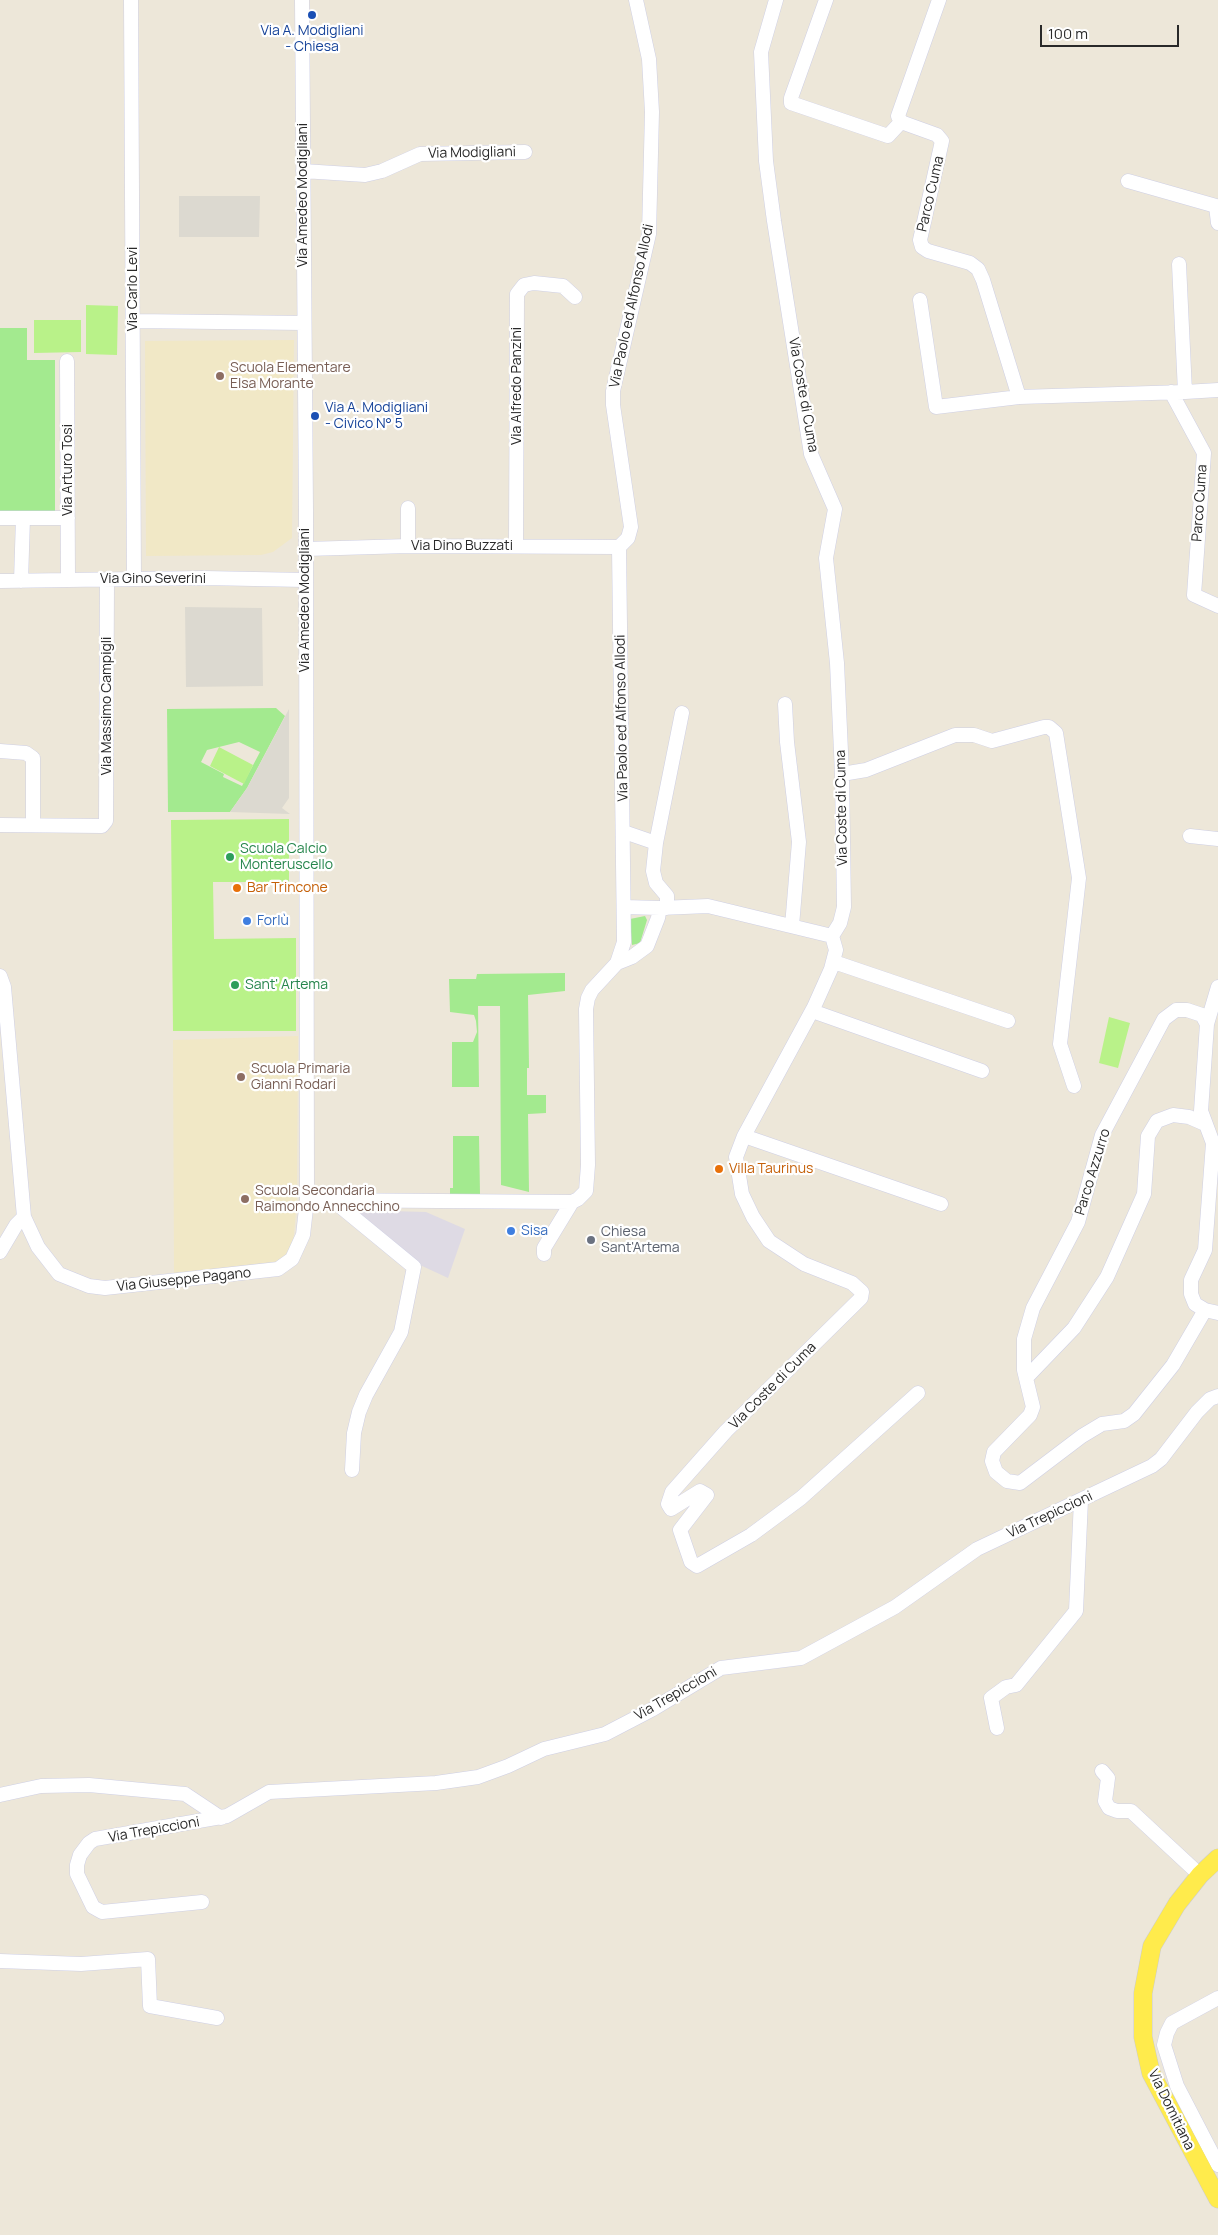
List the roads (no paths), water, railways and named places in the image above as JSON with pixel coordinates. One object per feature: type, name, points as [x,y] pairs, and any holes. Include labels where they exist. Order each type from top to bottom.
[{"type":"main road","name":"Via Domitiana","points":[[1218,1858],[1200,1875],[1178,1904],[1152,1946],[1143,1993],[1143,2037],[1151,2073],[1218,2199]]},
{"type":"street","name":"Via Carlo Levi","points":[[131,0],[134,579]]},
{"type":"street","name":"Via Amedeo Modigliani","points":[[302,0],[306,549],[307,1200]]},
{"type":"street","name":"Via Paolo ed Alfonso Allodi","points":[[544,1254],[544,1248],[572,1202],[583,1195],[588,1186],[586,1010],[588,998],[599,980],[616,963],[624,942],[619,547],[628,538],[631,527],[615,430],[613,391],[649,234],[652,112],[649,59],[636,0]]},
{"type":"street","name":"Via Coste di Cuma","points":[[776,0],[761,52],[766,161],[812,454],[835,509],[826,558],[837,663],[842,774],[844,908],[840,923],[832,936],[836,950],[834,962],[812,1011],[744,1136],[736,1157],[742,1194],[764,1236],[776,1247],[804,1264],[852,1282],[862,1292],[861,1298],[726,1431],[672,1492],[668,1504],[671,1509],[700,1491],[707,1495],[680,1530],[691,1562],[698,1566],[751,1535],[801,1498],[918,1393]]},
{"type":"street","points":[[826,0],[791,98],[791,103],[888,136],[901,122],[898,116],[939,0]]},
{"type":"street","name":"Parco Cuma","points":[[901,122],[938,135],[942,141],[920,240],[922,247],[928,251],[970,263],[978,269],[1019,398]]},
{"type":"street","name":"Via Modigliani","points":[[303,171],[365,175],[420,154],[525,152]]},
{"type":"street","points":[[1128,182],[1216,206],[1218,223]]},
{"type":"street","name":"Parco Cuma","points":[[1179,264],[1178,392],[1204,452],[1194,595],[1218,606]]},
{"type":"street","name":"Via Alfredo Panzini","points":[[516,546],[517,294],[524,285],[534,283],[563,286],[575,297]]},
{"type":"street","points":[[920,300],[936,406],[1019,398],[1218,390]]},
{"type":"street","points":[[134,321],[304,323]]},
{"type":"street","name":"Via Arturo Tosi","points":[[67,361],[68,580]]},
{"type":"street","points":[[408,508],[408,546]]},
{"type":"street","points":[[0,518],[68,518]]},
{"type":"street","points":[[21,581],[23,518]]},
{"type":"street","name":"Via Dino Buzzati","points":[[306,549],[408,546],[619,547]]},
{"type":"street","name":"Via Gino Severini","points":[[0,581],[106,579],[305,580]]},
{"type":"street","name":"Via Massimo Campigli","points":[[33,825],[98,826],[104,824],[108,817],[106,579]]},
{"type":"street","points":[[785,704],[787,742],[799,842],[792,926]]},
{"type":"street","points":[[624,942],[630,951],[640,953],[649,942],[664,908],[666,896],[656,883],[653,870],[656,843],[682,713]]},
{"type":"street","points":[[842,774],[866,770],[955,735],[974,735],[992,741],[1044,727],[1049,727],[1056,733],[1079,878],[1060,1044],[1074,1086]]},
{"type":"street","points":[[0,751],[26,753],[33,758],[33,825],[0,825]]},
{"type":"street","points":[[624,832],[656,843]]},
{"type":"street","points":[[1190,836],[1218,839]]},
{"type":"street","points":[[624,902],[664,908],[708,906],[832,936]]},
{"type":"street","name":"Via Paolo ed Alfonso Allodi","points":[[616,963],[624,962],[640,953]]},
{"type":"street","points":[[834,962],[1008,1021]]},
{"type":"street","name":"Via Giuseppe Pagano","points":[[0,976],[4,987],[24,1217],[38,1247],[59,1274],[89,1286],[105,1288],[278,1269],[292,1259],[303,1235],[307,1200]]},
{"type":"street","name":"Parco Azzurro","points":[[1208,1024],[1202,1015],[1187,1010],[1176,1010],[1164,1019],[1102,1135],[1078,1222],[1033,1308],[1024,1338],[1024,1370],[1033,1407],[1030,1415],[994,1452],[992,1461],[996,1472],[1007,1481],[1020,1483],[1082,1436],[1102,1424],[1124,1420],[1134,1414],[1212,1312],[1195,1304],[1191,1294],[1191,1280],[1205,1250],[1213,1143],[1201,1111],[1208,1024],[1218,987]]},
{"type":"street","points":[[812,1011],[982,1071]]},
{"type":"street","points":[[1026,1378],[1074,1328],[1108,1277],[1144,1194],[1148,1136],[1158,1121],[1173,1115],[1189,1117],[1206,1124]]},
{"type":"street","points":[[744,1136],[941,1204]]},
{"type":"street","points":[[307,1200],[572,1202]]},
{"type":"street","points":[[340,1201],[341,1207],[414,1267],[401,1332],[359,1412],[354,1432],[352,1470]]},
{"type":"street","points":[[0,1252],[16,1225],[24,1217]]},
{"type":"street","name":"Via Trepiccioni","points":[[202,1902],[102,1912],[94,1907],[77,1874],[80,1855],[95,1840],[227,1816],[269,1792],[427,1783],[478,1777],[508,1766],[544,1749],[605,1734],[654,1709],[721,1668],[800,1658],[895,1607],[977,1549],[1152,1466],[1161,1459],[1197,1412],[1210,1399],[1218,1396]]},
{"type":"street","points":[[997,1728],[991,1698],[1006,1687],[1016,1685],[1076,1611],[1081,1500]]},
{"type":"street","points":[[1102,1771],[1108,1778],[1105,1801],[1109,1808],[1117,1811],[1131,1811],[1200,1875]]},
{"type":"street","name":"Via Trepiccioni","points":[[0,1795],[41,1786],[89,1785],[185,1794],[221,1818]]},
{"type":"street","points":[[0,1961],[80,1964],[148,1959],[150,2006],[217,2018]]},
{"type":"street","points":[[1218,1998],[1172,2023],[1164,2044],[1177,2086],[1218,2165]]},
{"type":"place","name":"Via A. Modigliani - Chiesa","points":[[312,15]]},
{"type":"place","name":"Scuola Elementare Elsa Morante","points":[[220,376]]},
{"type":"place","name":"Via A. Modigliani - Civico N° 5","points":[[315,416]]},
{"type":"place","name":"Scuola Calcio Monteruscello","points":[[230,857]]},
{"type":"place","name":"Bar Trincone","points":[[237,888]]},
{"type":"place","name":"Forlù","points":[[247,921]]},
{"type":"place","name":"Sant' Artema","points":[[235,985]]},
{"type":"place","name":"Scuola Primaria Gianni Rodari","points":[[241,1077]]},
{"type":"place","name":"Villa Taurinus","points":[[719,1169]]},
{"type":"place","name":"Scuola Secondaria Raimondo Annecchino","points":[[245,1199]]},
{"type":"place","name":"Sisa","points":[[511,1231]]},
{"type":"place","name":"Chiesa Sant'Artema","points":[[591,1240]]}]
